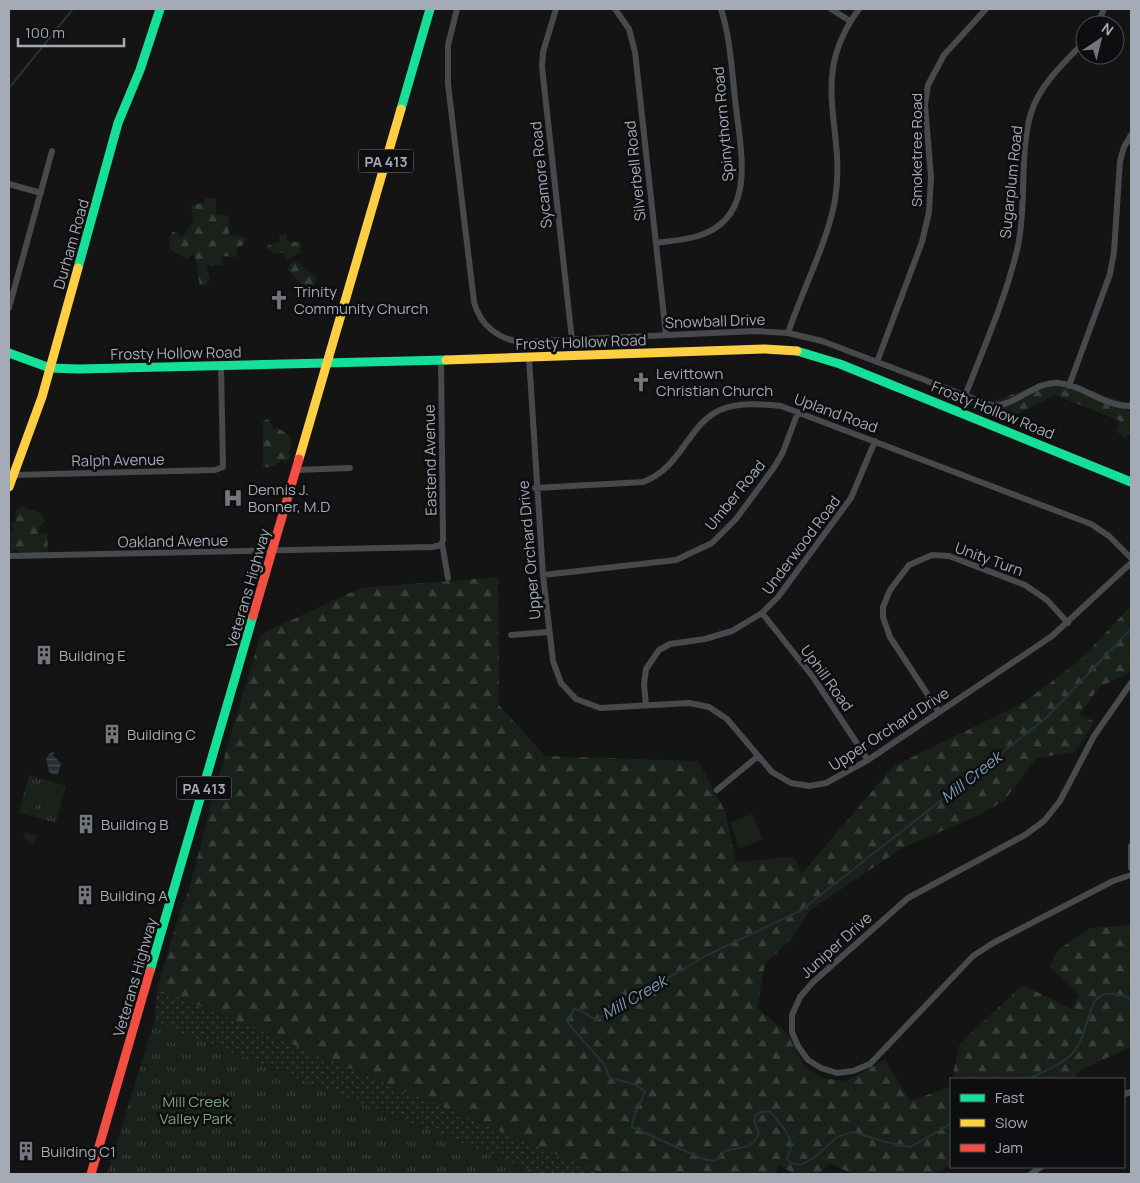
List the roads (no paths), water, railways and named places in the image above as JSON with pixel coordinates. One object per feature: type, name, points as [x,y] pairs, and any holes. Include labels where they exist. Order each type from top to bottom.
[{"type":"main road","name":"Durham Road","points":[[9,487],[50,368],[118,123],[140,70],[160,9]]},
{"type":"main road","name":"Veterans Highway","points":[[91,1174],[430,9]]},
{"type":"main road","name":"Frosty Hollow Road","points":[[9,353],[50,368],[221,366],[529,358],[765,349],[796,350],[840,364],[1131,482]]},
{"type":"street","name":"Snowball Drive","points":[[457,9],[448,45],[448,84],[475,309],[490,330],[506,339],[522,342],[755,330],[788,333],[822,341],[993,406],[1003,405],[1047,385],[1059,383],[1114,404],[1131,406]]},
{"type":"street","name":"Sycamore Road","points":[[556,9],[543,52],[542,67],[572,340]]},
{"type":"street","name":"Silverbell Road","points":[[615,9],[629,29],[634,52],[666,335]]},
{"type":"street","name":"Spinythorn Road","points":[[656,243],[690,238],[707,233],[724,220],[738,199],[742,187],[743,169],[726,30],[721,9]]},
{"type":"street","points":[[831,9],[850,21]]},
{"type":"street","points":[[788,333],[835,203],[837,166],[830,82],[837,49],[850,21],[859,9]]},
{"type":"street","name":"Smoketree Road","points":[[877,362],[922,242],[929,212],[931,177],[925,105],[928,85],[944,55],[986,9]]},
{"type":"street","name":"Sugarplum Road","points":[[965,396],[1008,283],[1017,250],[1024,209],[1027,144],[1031,113],[1054,74],[1075,52]]},
{"type":"street","points":[[1069,386],[1110,274],[1115,243],[1120,161],[1124,146],[1131,135]]},
{"type":"street","points":[[9,308],[52,151]]},
{"type":"street","points":[[9,184],[41,193]]},
{"type":"street","name":"Upper Orchard Drive","points":[[529,358],[535,488],[549,632],[557,676],[567,691],[576,699],[600,708],[689,703],[709,707],[727,719],[757,757],[782,779],[809,786],[826,783],[868,760],[1068,623],[1131,563]]},
{"type":"street","name":"Eastend Avenue","points":[[440,360],[442,543],[448,578]]},
{"type":"street","name":"Ralph Avenue","points":[[14,475],[215,470],[223,467],[221,366]]},
{"type":"street","name":"Upland Road","points":[[535,488],[624,484],[653,478],[668,468],[705,420],[726,408],[768,405],[798,412],[1091,524],[1109,536],[1131,558]]},
{"type":"street","name":"Umber Road","points":[[543,575],[676,560],[712,542],[736,519],[775,466],[783,452],[798,412]]},
{"type":"street","name":"Underwood Road","points":[[646,706],[644,684],[646,669],[659,650],[670,644],[722,634],[744,625],[762,614],[778,597],[852,498],[875,441]]},
{"type":"street","points":[[296,470],[350,468]]},
{"type":"street","name":"Oakland Avenue","points":[[9,556],[427,548],[442,543]]},
{"type":"street","name":"Unity Turn","points":[[939,712],[890,637],[884,624],[883,607],[886,597],[909,565],[932,555],[949,556],[1032,589],[1047,600],[1068,623]]},
{"type":"street","name":"Uphill Road","points":[[762,614],[813,677],[868,760]]},
{"type":"street","points":[[511,636],[549,632]]},
{"type":"street","name":"Juniper Drive","points":[[1131,683],[1094,736],[1060,801],[1044,822],[1025,835],[908,898],[805,990],[792,1015],[792,1032],[798,1046],[808,1060],[828,1071],[848,1072],[870,1064],[973,956],[993,943],[1094,890],[1131,875]]},
{"type":"street","points":[[717,790],[757,757]]},
{"type":"street","points":[[1131,846],[1131,868]]},
{"type":"waterway","points":[[9,88],[73,9]]},
{"type":"waterway","name":"Mill Creek","points":[[950,1125],[910,1147],[853,1132],[837,1137],[814,1158],[800,1165],[791,1163],[787,1159],[791,1150],[791,1143],[776,1118],[769,1111],[761,1112],[755,1115],[754,1122],[759,1133],[750,1145],[725,1151],[716,1160],[703,1159],[632,1127],[633,1119],[645,1091],[634,1084],[610,1078],[604,1064],[568,1023],[574,1009],[580,1010],[596,1020],[707,955],[800,911],[1046,718],[1131,629]]},
{"type":"waterway","name":"Mill Creek","points":[[1031,1078],[1058,1064],[1073,1053],[1080,1042],[1092,1007],[1097,999],[1104,994],[1115,994],[1131,999]]},
{"type":"place","name":"Trinity Community Church","points":[[279,300]]},
{"type":"place","name":"Levittown Christian Church","points":[[641,382]]},
{"type":"place","name":"Dennis J. Bonner, M.D","points":[[233,498]]},
{"type":"place","name":"Building E","points":[[44,655]]},
{"type":"place","name":"Building C","points":[[112,734]]},
{"type":"place","name":"Building B","points":[[86,824]]},
{"type":"place","name":"Building A","points":[[85,895]]},
{"type":"place","name":"Building C1","points":[[26,1151]]},
{"type":"park label","name":"Mill Creek Valley Park","points":[[196,1110]]}]
